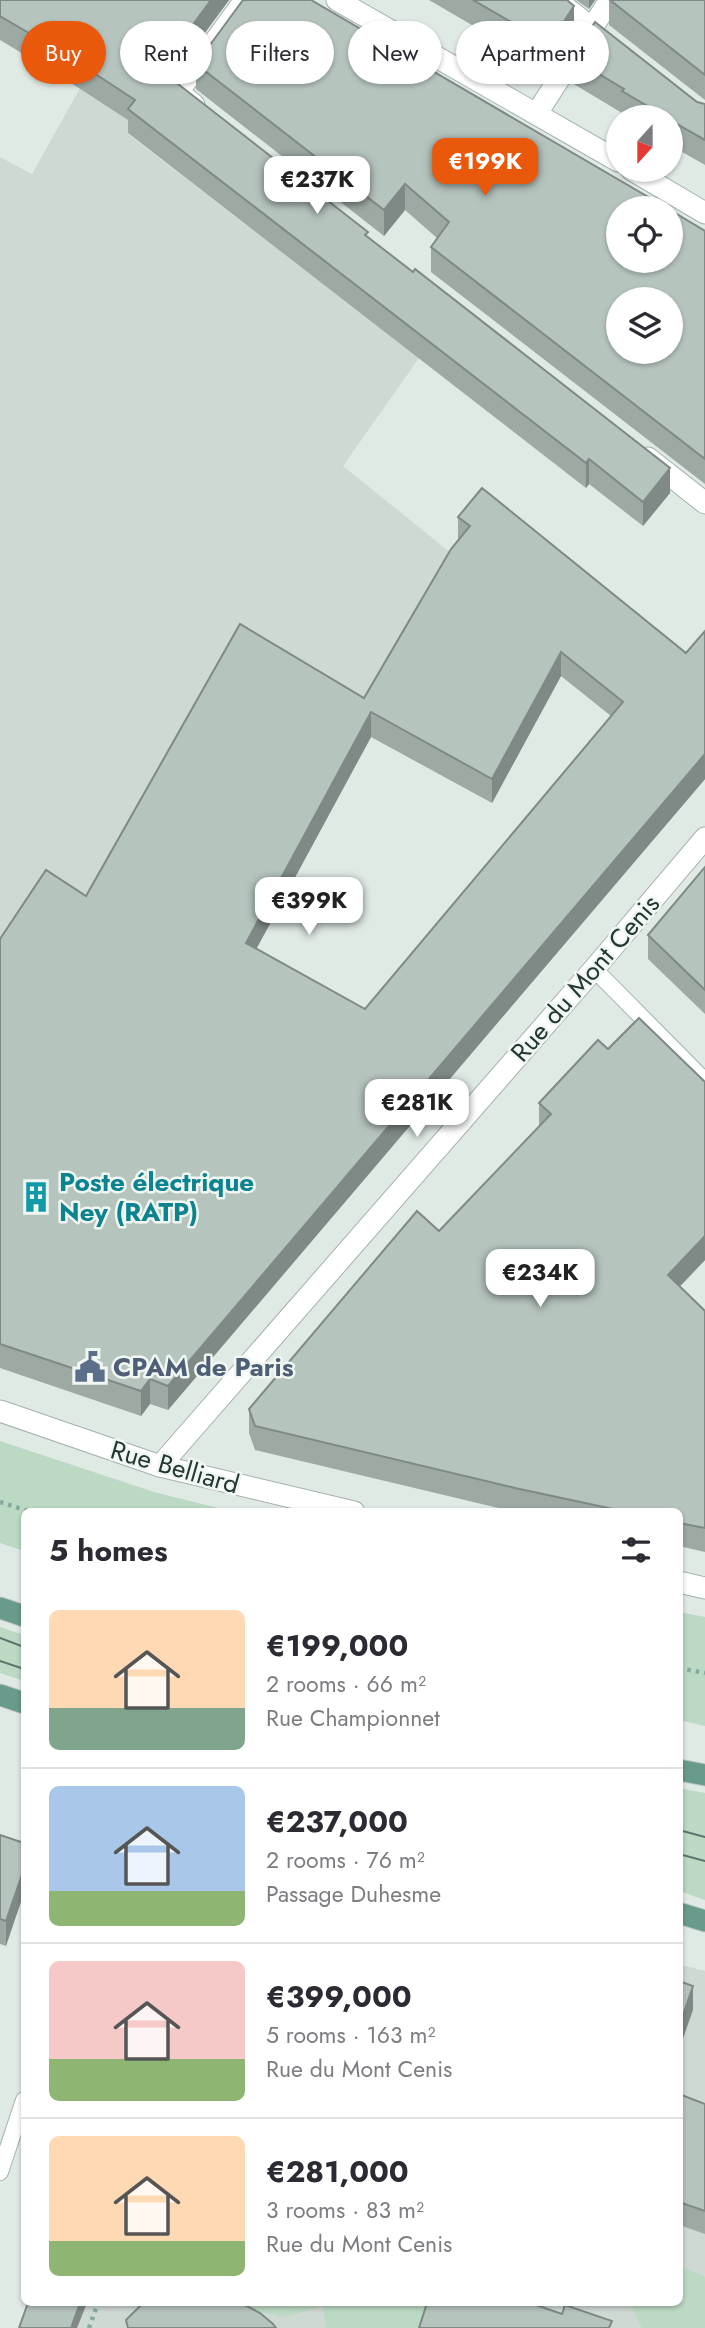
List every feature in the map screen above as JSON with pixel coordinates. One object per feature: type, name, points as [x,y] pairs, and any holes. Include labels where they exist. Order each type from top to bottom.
[{"type":"main road","points":[[0,1608],[21,1615]]},
{"type":"main road","points":[[0,1695],[21,1702]]},
{"type":"main road","points":[[683,1771],[705,1775]]},
{"type":"main road","points":[[683,1914],[705,1922]]},
{"type":"street","points":[[211,118],[178,92],[245,0]]},
{"type":"street","points":[[337,0],[606,154]]},
{"type":"street","points":[[556,0],[584,21]]},
{"type":"street","points":[[596,21],[610,0]]},
{"type":"street","points":[[537,113],[556,84]]},
{"type":"street","points":[[652,182],[705,213]]},
{"type":"street","points":[[628,443],[705,503]]},
{"type":"street","name":"Rue du Mont Cenis","points":[[160,1466],[705,838]]},
{"type":"street","name":"Rue Belliard","points":[[0,1411],[160,1466],[337,1508]]},
{"type":"street","points":[[683,1583],[705,1588]]},
{"type":"lane","points":[[594,969],[705,1081]]},
{"type":"lane","points":[[0,2172],[21,2109]]},
{"type":"path","points":[[0,1502],[21,1509]]},
{"type":"path","points":[[683,1669],[705,1672]]},
{"type":"path","points":[[89,2328],[97,2306]]},
{"type":"shaded area","points":[[80,88],[136,123],[128,134],[419,358],[343,466],[461,561],[376,701],[85,920],[0,963],[0,157],[32,174]]},
{"type":"shaded area","points":[[683,1965],[705,1971],[705,2328],[19,2328],[27,2306],[683,2306]]},
{"type":"green space","points":[[0,1441],[154,1492],[218,1508],[21,1508],[21,1550],[0,1543]]},
{"type":"green space","points":[[683,1613],[705,1617],[705,1726],[683,1721]]},
{"type":"green space","points":[[0,1627],[21,1634],[21,1680],[0,1673]]},
{"type":"green space","points":[[683,1789],[705,1793],[705,1900],[683,1892]]},
{"type":"green space","points":[[683,2269],[705,2277],[705,2328],[642,2328],[631,2306],[683,2306]]},
{"type":"green space","points":[[242,2306],[323,2306],[284,2317],[241,2308]]},
{"type":"green space","points":[[323,2306],[434,2306],[426,2328],[326,2328]]},
{"type":"building","points":[[0,0],[211,0],[196,21],[120,21],[120,84],[178,84],[368,232],[365,235],[413,272],[415,269],[670,468],[643,502],[589,459],[586,463],[128,109],[135,100],[106,81],[106,21],[21,21],[21,28],[0,16]]},
{"type":"building","points":[[243,0],[311,0],[348,22],[348,84],[442,84],[442,77],[606,172],[606,182],[622,182],[646,196],[606,196],[606,273],[683,273],[683,218],[705,231],[705,459],[431,247],[449,222],[405,184],[384,210],[212,76],[212,42],[226,23],[226,84],[334,84],[334,21],[228,21]]},
{"type":"building","points":[[473,0],[567,0],[574,6],[564,21],[509,21]]},
{"type":"building","points":[[610,0],[705,0],[705,75]]},
{"type":"building","points":[[609,33],[697,102],[705,104],[705,140],[683,127],[683,105],[646,105],[622,91],[624,89],[609,80]]},
{"type":"building","points":[[482,488],[686,653],[705,631],[705,754],[168,1386],[150,1379],[141,1391],[0,1344],[0,939],[46,870],[86,896],[240,624],[364,698],[451,549],[470,526],[458,517]],"holes":[[[561,652],[623,702],[365,1009],[246,943],[371,712],[492,779]]]},
{"type":"building","points":[[705,867],[705,990],[648,935]]},
{"type":"building","points":[[639,1018],[705,1082],[705,1236],[668,1275],[705,1311],[705,1528],[683,1524],[683,1508],[608,1508],[255,1426],[249,1409],[417,1211],[439,1231],[551,1114],[539,1103],[598,1040],[608,1049]]},
{"type":"building","points":[[0,1835],[21,1842],[21,1878],[6,1921],[0,1919]]},
{"type":"building","points":[[683,1982],[693,1986],[683,2015]]},
{"type":"building","points":[[683,2096],[705,2104],[705,2211],[683,2203]]},
{"type":"building","points":[[27,2306],[79,2306],[71,2328],[19,2328]]},
{"type":"building","points":[[140,2306],[247,2306],[260,2313],[276,2328],[128,2328],[126,2320]]},
{"type":"building","points":[[426,2306],[539,2306],[562,2314],[565,2306],[568,2306],[612,2321],[609,2328],[419,2328]]},
{"type":"tram line","points":[[0,1638],[21,1646]]},
{"type":"tram line","points":[[0,1661],[21,1668]]},
{"type":"tram line","points":[[683,1831],[705,1837]]},
{"type":"tram line","points":[[683,1855],[705,1861]]},
{"type":"place","name":"Poste électrique Ney (RATP)","points":[[36,1197]]},
{"type":"place","name":"CPAM de Paris","points":[[90,1367]]}]
